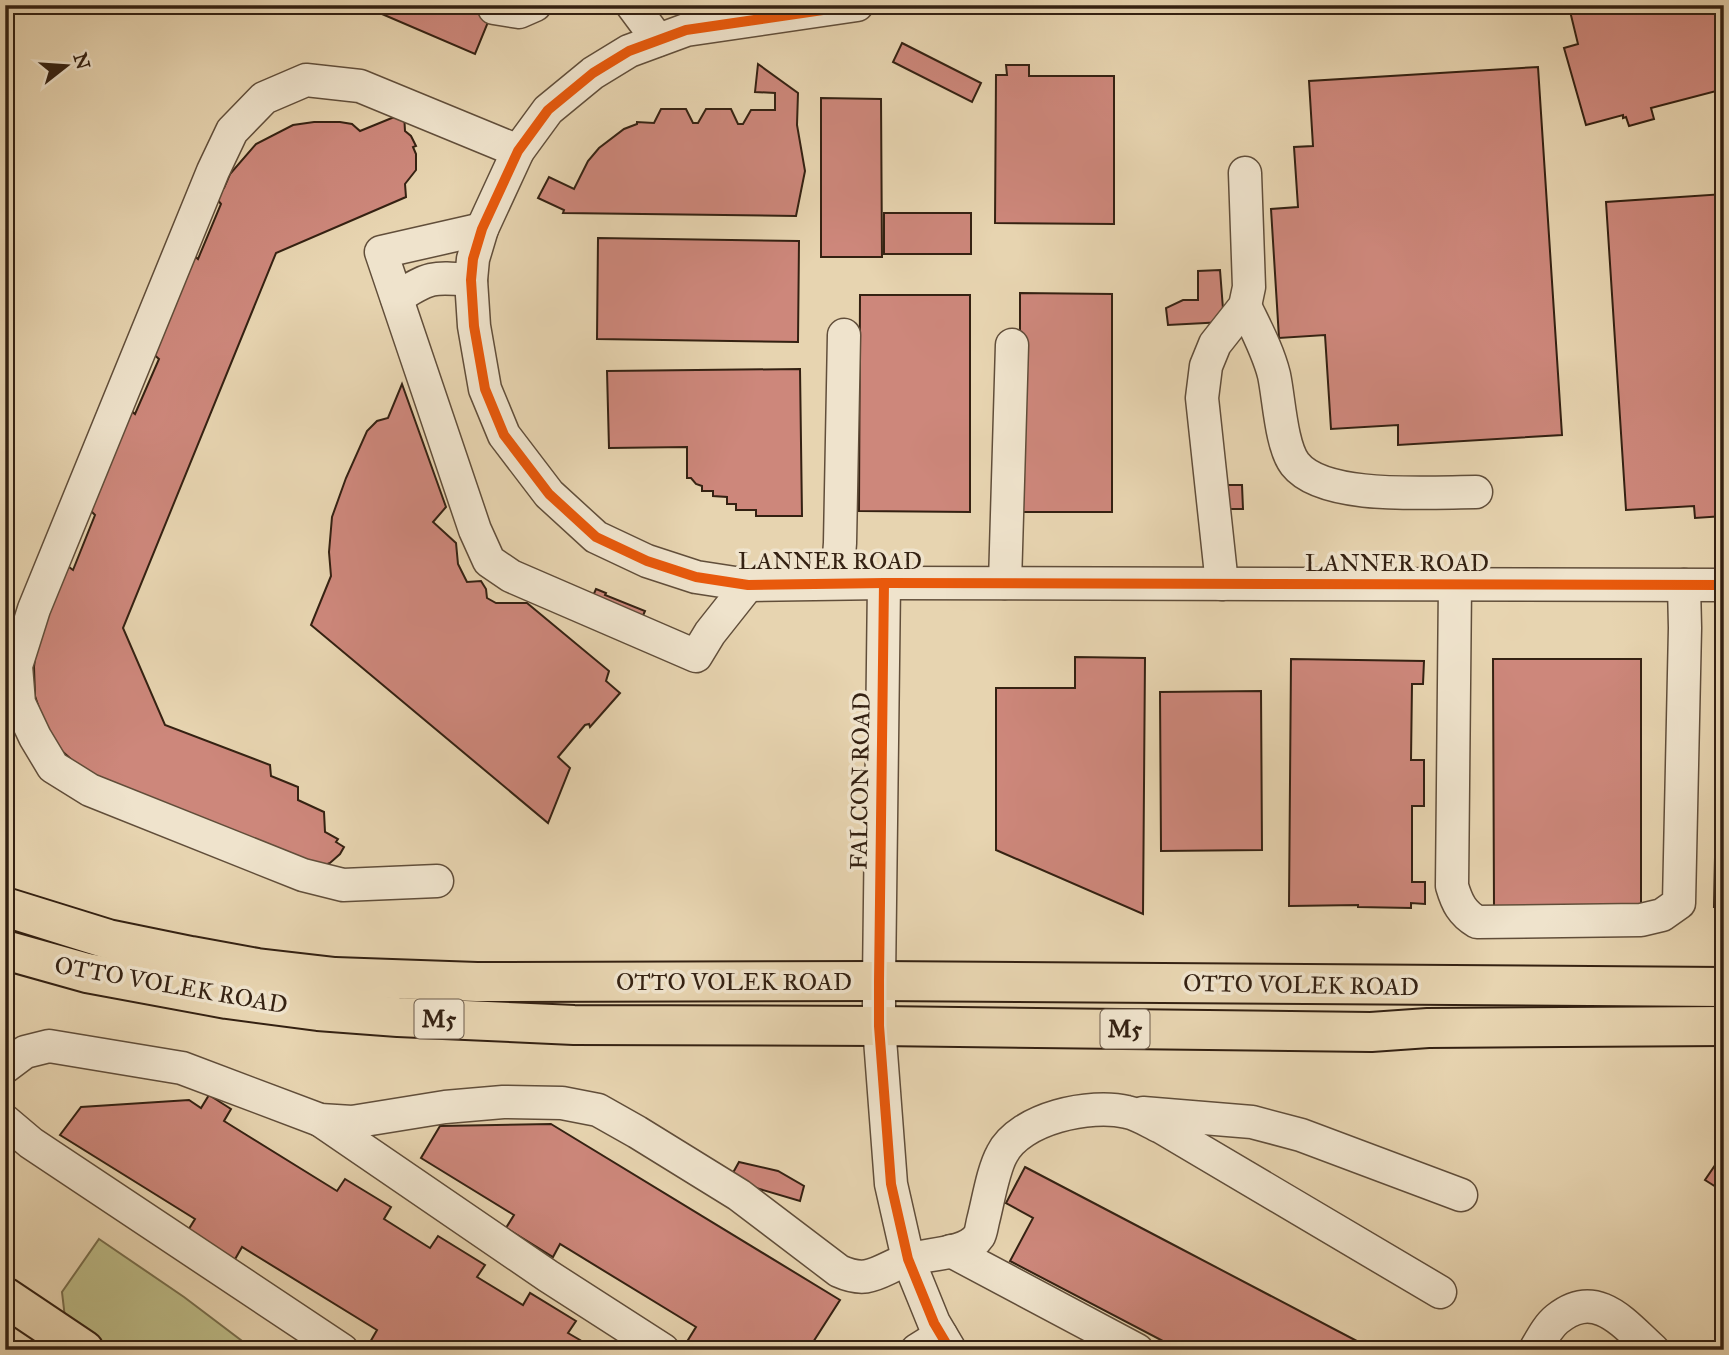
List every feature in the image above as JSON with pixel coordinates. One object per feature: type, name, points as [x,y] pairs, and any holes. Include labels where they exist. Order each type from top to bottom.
[{"type":"main road","name":"OTTO VOLEK ROAD","points":[[5,907],[108,939],[257,968],[335,977],[477,982],[879,981],[1724,987]]},
{"type":"main road","name":"OTTO VOLEK ROAD","points":[[5,950],[87,973],[227,999],[318,1011],[574,1025],[1371,1032],[1428,1028],[1724,1026]]},
{"type":"main road","points":[[5,1297],[84,1350]]},
{"type":"street","points":[[494,8],[519,12],[535,5]]},
{"type":"street","points":[[632,5],[659,40]]},
{"type":"street","name":"LANNER ROAD","points":[[857,5],[686,30],[629,51],[593,74],[548,110],[518,151],[482,229],[473,259],[471,280],[474,326],[485,390],[504,435],[549,494],[596,537],[647,561],[696,577],[748,585],[1724,585]]},
{"type":"street","points":[[437,881],[342,885],[303,875],[90,790],[53,766],[34,737],[19,704],[16,666],[34,609],[213,171],[232,131],[264,98],[306,80],[360,86],[518,151]]},
{"type":"street","points":[[1222,584],[1202,398],[1206,366],[1215,344],[1245,306],[1249,287],[1245,173]]},
{"type":"street","points":[[482,229],[381,252],[475,530],[489,561],[510,576],[695,656],[748,585]]},
{"type":"street","points":[[397,298],[420,282],[435,277],[471,280]]},
{"type":"street","points":[[1245,306],[1275,378],[1279,417],[1293,462],[1308,476],[1341,487],[1368,491],[1476,492]]},
{"type":"street","points":[[836,583],[840,543],[844,335]]},
{"type":"street","points":[[1005,583],[1012,345]]},
{"type":"street","name":"FALCON ROAD","points":[[884,583],[879,1026],[891,1184],[908,1259],[936,1345]]},
{"type":"street","points":[[1455,584],[1452,886],[1457,902],[1465,914],[1477,922],[1641,920],[1662,915],[1679,902],[1684,585]]},
{"type":"street","points":[[5,1067],[25,1052],[49,1046],[182,1068],[320,1120],[548,1276],[663,1350]]},
{"type":"street","points":[[320,1120],[352,1122],[445,1107],[503,1102],[562,1103],[598,1110],[739,1195],[839,1271],[854,1278],[868,1277],[908,1259],[967,1246],[979,1236],[1002,1153],[1020,1134],[1042,1120],[1102,1109],[1252,1122],[1301,1135],[1461,1195]]},
{"type":"street","points":[[1128,1112],[1161,1127],[1440,1292]]},
{"type":"street","points":[[5,1121],[31,1143],[342,1350]]},
{"type":"street","points":[[951,1251],[1137,1350]]},
{"type":"street","points":[[1535,1350],[1555,1320],[1574,1309],[1591,1306],[1609,1311],[1653,1350]]},
{"type":"shaded area","points":[[99,1239],[184,1297],[254,1350],[89,1350],[67,1335],[62,1292]]},
{"type":"building","points":[[361,5],[495,5],[475,54]]},
{"type":"building","points":[[1724,5],[1724,89],[1651,108],[1654,119],[1629,126],[1623,115],[1586,125],[1564,48],[1578,44],[1569,7]]},
{"type":"building","points":[[902,43],[981,83],[972,102],[893,62]]},
{"type":"building","points":[[758,64],[798,93],[797,125],[805,171],[796,216],[563,213],[564,210],[538,198],[549,177],[574,189],[588,161],[599,148],[637,122],[654,123],[661,109],[686,109],[693,123],[698,123],[706,109],[731,109],[738,124],[743,124],[751,110],[775,110],[775,93],[755,92]]},
{"type":"building","points":[[1006,65],[1029,65],[1029,76],[1114,76],[1114,224],[995,223],[996,75],[1007,75]]},
{"type":"building","points":[[1538,67],[1562,435],[1398,445],[1398,425],[1331,429],[1325,335],[1279,338],[1271,209],[1298,207],[1294,147],[1313,146],[1309,81]]},
{"type":"building","points":[[821,98],[881,99],[882,257],[821,257]]},
{"type":"building","points":[[404,113],[405,131],[416,146],[413,147],[416,170],[405,184],[406,197],[276,253],[123,628],[165,725],[270,765],[271,776],[298,787],[298,800],[324,812],[325,832],[338,839],[336,842],[344,847],[340,854],[325,865],[325,874],[83,770],[62,751],[43,720],[35,696],[34,667],[36,650],[65,564],[73,570],[95,515],[87,507],[128,408],[135,414],[159,359],[151,352],[191,253],[198,259],[221,204],[212,193],[224,188],[230,174],[256,144],[293,125],[340,122],[352,124],[360,131]]},
{"type":"building","points":[[1724,194],[1724,516],[1695,518],[1694,506],[1626,510],[1606,202]]},
{"type":"building","points":[[884,213],[971,213],[971,254],[884,254]]},
{"type":"building","points":[[598,238],[799,241],[798,342],[597,339]]},
{"type":"building","points":[[1220,270],[1224,322],[1168,325],[1166,308],[1183,300],[1198,300],[1198,271]]},
{"type":"building","points":[[1020,293],[1112,294],[1112,512],[1020,512]]},
{"type":"building","points":[[860,295],[970,295],[970,512],[859,511]]},
{"type":"building","points":[[800,369],[802,516],[756,516],[756,510],[736,510],[736,504],[727,504],[727,497],[713,496],[713,491],[702,491],[702,486],[687,478],[687,447],[609,448],[607,371]]},
{"type":"building","points":[[402,384],[446,507],[433,522],[456,543],[458,564],[467,582],[481,581],[487,598],[496,603],[527,603],[609,671],[606,681],[620,693],[590,727],[589,724],[585,725],[558,757],[570,768],[548,823],[311,625],[331,576],[329,552],[332,517],[346,478],[367,431],[377,421],[388,418]]},
{"type":"building","points":[[1224,485],[1242,485],[1243,509],[1225,509]]},
{"type":"building","points":[[596,589],[645,611],[638,627],[588,607]]},
{"type":"building","points":[[1075,657],[1145,658],[1143,914],[996,850],[996,688],[1075,688]]},
{"type":"building","points":[[1291,659],[1424,661],[1423,684],[1412,684],[1411,760],[1424,760],[1424,806],[1412,806],[1412,882],[1425,882],[1425,904],[1411,903],[1411,908],[1358,905],[1289,906]]},
{"type":"building","points":[[1493,659],[1641,659],[1641,907],[1494,907]]},
{"type":"building","points":[[1719,659],[1724,659],[1724,907],[1714,907]]},
{"type":"building","points":[[1261,691],[1262,850],[1161,851],[1160,692]]},
{"type":"building","points":[[209,1095],[231,1109],[224,1121],[337,1191],[345,1179],[391,1207],[384,1219],[430,1248],[438,1236],[485,1265],[477,1277],[523,1305],[530,1293],[576,1321],[568,1333],[597,1350],[379,1350],[369,1344],[377,1330],[242,1247],[234,1261],[187,1232],[195,1219],[60,1135],[81,1107],[189,1100],[201,1108]]},
{"type":"building","points":[[551,1124],[840,1300],[808,1350],[705,1350],[688,1340],[696,1327],[560,1244],[553,1257],[506,1228],[514,1215],[421,1158],[440,1126]]},
{"type":"building","points":[[1724,1152],[1724,1192],[1705,1180]]},
{"type":"building","points":[[739,1162],[778,1171],[804,1186],[800,1201],[729,1180]]},
{"type":"building","points":[[1025,1167],[1374,1350],[1180,1350],[1010,1261],[1033,1218],[1006,1203]]},
{"type":"cycle path","points":[[857,5],[686,30],[629,51],[593,73],[548,110],[518,151],[482,229],[473,259],[471,280],[474,326],[485,389],[504,435],[549,494],[596,537],[647,561],[696,577],[748,585],[1724,585]]},
{"type":"cycle path","points":[[884,583],[879,1026],[891,1184],[908,1259],[934,1323],[950,1350]]}]
